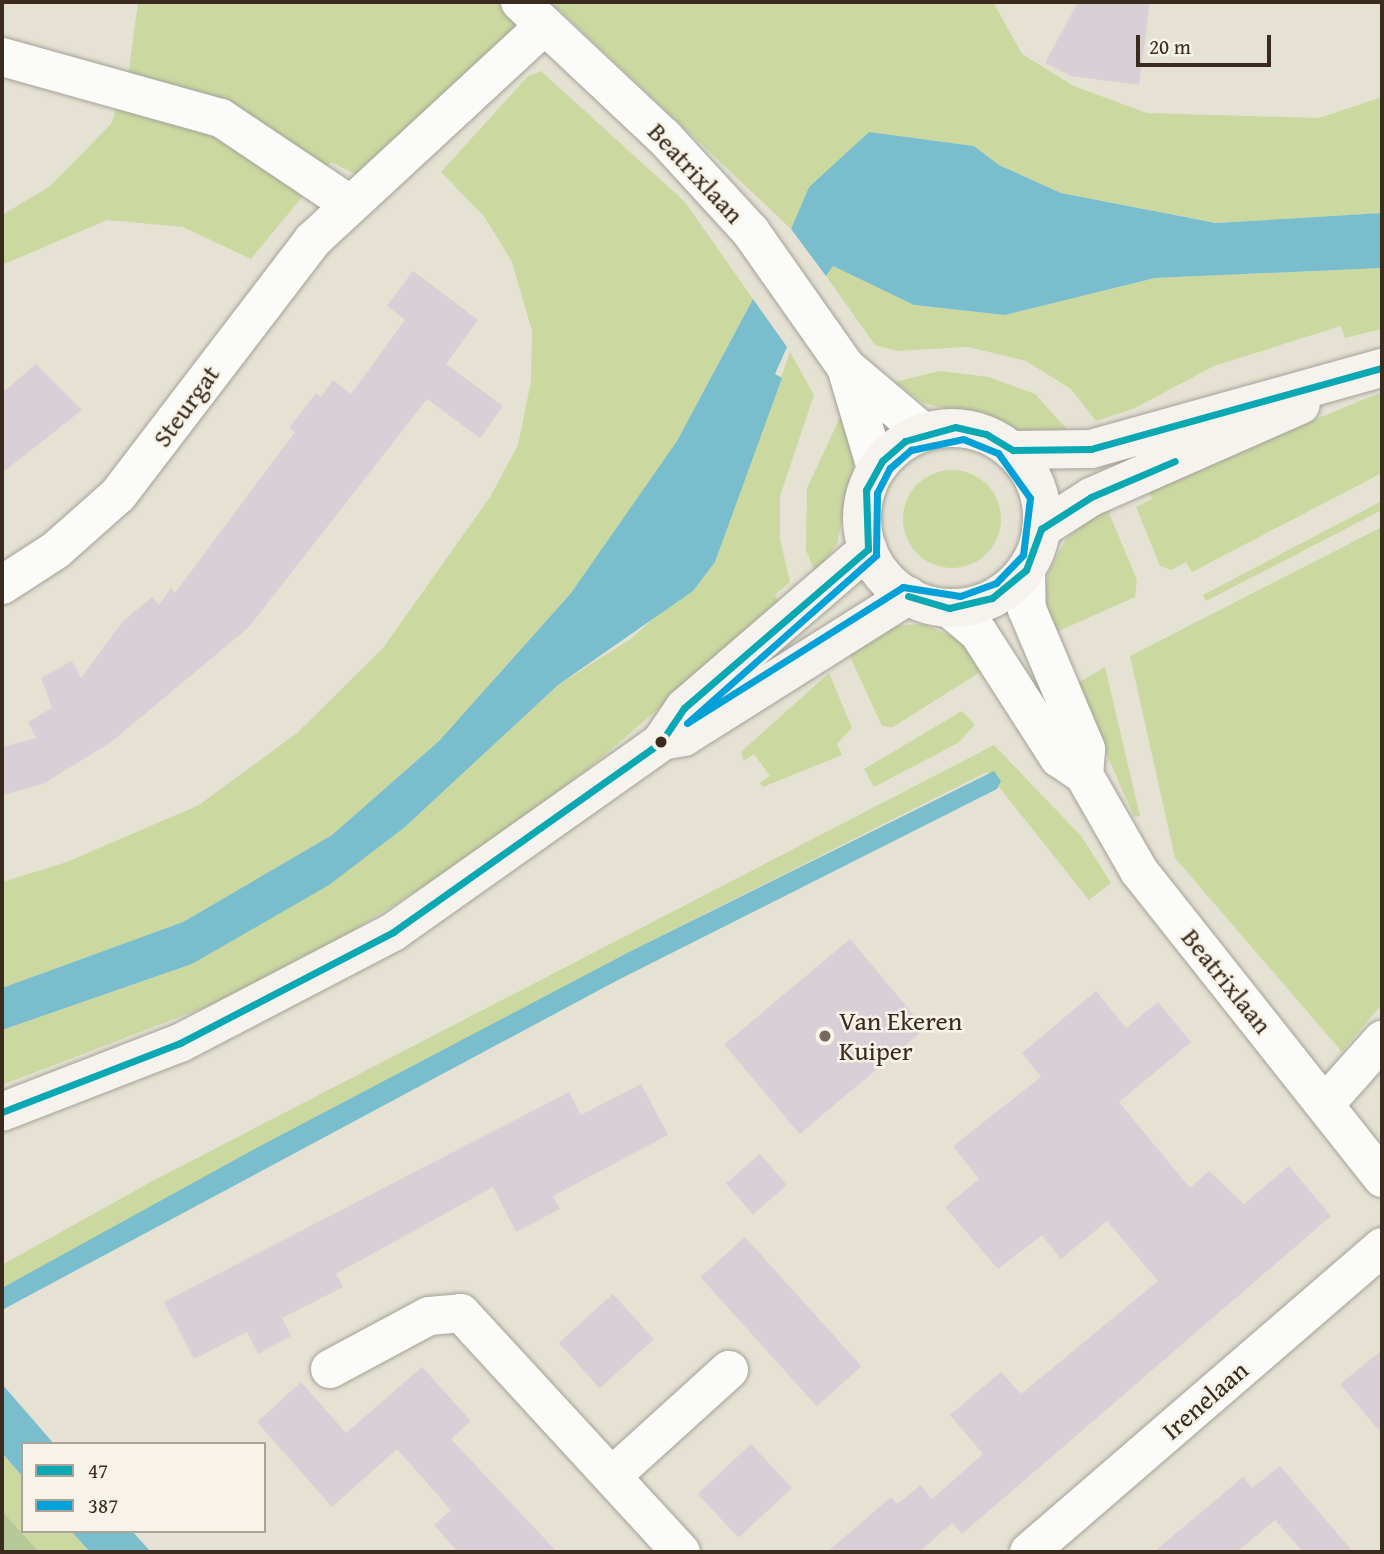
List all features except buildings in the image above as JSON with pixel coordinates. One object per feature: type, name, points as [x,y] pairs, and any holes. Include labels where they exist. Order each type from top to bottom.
[{"type":"main road","points":[[1013,450],[1040,495],[1041,529],[1026,570],[992,598],[949,608],[908,596],[880,571],[868,549],[863,502],[876,468],[923,432],[965,428],[1013,450],[1091,449],[1246,401],[1321,390],[1382,368]]},
{"type":"main road","points":[[1041,529],[1091,497],[1293,411],[1321,390]]},
{"type":"main road","points":[[2,1112],[180,1043],[393,932],[661,742],[684,708],[868,549]]},
{"type":"main road","points":[[661,742],[684,737],[908,596]]},
{"type":"street","name":"Steurgat","points":[[2,585],[56,550],[118,495],[278,280],[348,203],[532,14]]},
{"type":"street","name":"Beatrixlaan","points":[[532,14],[664,137],[751,232],[840,360],[923,432]]},
{"type":"street","points":[[2,57],[221,118],[348,203]]},
{"type":"street","name":"Beatrixlaan","points":[[840,360],[876,468]]},
{"type":"street","name":"Beatrixlaan","points":[[1026,570],[1027,608],[1086,749],[1084,775]]},
{"type":"street","name":"Beatrixlaan","points":[[949,608],[978,632],[1059,758],[1084,775],[1139,871],[1382,1178]]},
{"type":"street","points":[[1325,1104],[1382,1040]]},
{"type":"street","name":"Irenelaan","points":[[1029,1552],[1382,1247]]},
{"type":"street","points":[[331,1369],[429,1317],[461,1312],[681,1552]]},
{"type":"street","points":[[612,1476],[729,1370]]},
{"type":"green space","points":[[138,2],[497,2],[521,24],[361,177],[331,162],[251,259],[183,227],[107,220],[2,265],[2,215],[49,187],[111,124],[129,70]]},
{"type":"green space","points":[[551,2],[993,2],[1022,54],[1074,86],[1147,113],[1319,118],[1382,97],[1382,213],[1217,223],[1061,193],[999,165],[974,146],[869,132],[809,187],[791,229]]},
{"type":"green space","points":[[541,71],[685,202],[753,299],[677,441],[571,593],[439,741],[332,835],[183,922],[2,988],[2,882],[67,862],[199,805],[297,733],[383,648],[490,497],[518,445],[531,381],[532,331],[512,262],[484,216],[441,172],[528,76]]},
{"type":"green space","points":[[832,265],[914,305],[1005,315],[1155,278],[1382,268],[1382,329],[1345,338],[1341,326],[1214,366],[1133,409],[1096,421],[1071,389],[1026,361],[968,347],[897,351],[875,345],[826,276]]},
{"type":"green space","points":[[790,352],[814,395],[780,496],[780,539],[790,582],[775,595],[780,605],[594,764],[472,856],[352,931],[224,1000],[2,1085],[2,1030],[192,964],[405,827],[558,685],[632,638],[715,562]]},
{"type":"green space","points":[[940,371],[989,377],[1035,394],[1075,438],[1019,433],[987,418],[923,403],[895,382]]},
{"type":"green space","points":[[1382,392],[1382,473],[1192,572],[1186,562],[1171,570],[1160,566],[1136,507],[1152,499],[1147,488]]},
{"type":"green space","points":[[843,411],[856,456],[837,544],[816,575],[806,550],[807,488]]},
{"type":"green space","points":[[952,470],[971,474],[986,485],[997,500],[1001,519],[997,538],[986,553],[971,564],[952,568],[933,564],[918,553],[907,538],[903,519],[907,500],[918,485],[933,474]]},
{"type":"green space","points":[[1382,501],[1382,510],[1206,601],[1203,595]]},
{"type":"green space","points":[[1106,506],[1137,580],[1135,597],[1052,634],[1045,616],[1048,573],[1066,539]]},
{"type":"green space","points":[[1382,527],[1382,1004],[1342,1052],[1175,858],[1130,656]]},
{"type":"green space","points":[[922,624],[962,640],[985,669],[893,727],[882,726],[846,648],[893,626]]},
{"type":"green space","points":[[1105,667],[1140,816],[1134,817],[1076,684]]},
{"type":"green space","points":[[829,673],[852,728],[837,744],[842,755],[763,787],[760,783],[770,776],[754,754],[744,761],[741,752]]},
{"type":"green space","points":[[962,711],[975,725],[958,743],[874,787],[864,769]]},
{"type":"green space","points":[[994,745],[1082,837],[1111,883],[1089,900],[987,772],[629,952],[2,1288],[2,1265],[147,1184]]},
{"type":"green space","points":[[2,1453],[21,1475],[21,1532],[2,1511]]},
{"type":"green space","points":[[2,1511],[39,1552],[2,1552]]},
{"type":"green space","points":[[22,1533],[73,1533],[90,1552],[39,1552]]},
{"type":"water","points":[[869,132],[974,146],[999,165],[1061,193],[1216,223],[1382,213],[1382,268],[1155,278],[1005,315],[914,305],[833,266],[826,276],[791,229],[809,187]]},
{"type":"water","points":[[753,299],[787,347],[775,374],[782,378],[715,562],[693,591],[558,685],[405,827],[329,885],[192,964],[2,1030],[2,988],[183,922],[332,835],[439,741],[571,593],[677,441]]},
{"type":"water","points":[[994,771],[1001,781],[997,789],[618,980],[2,1310],[2,1288],[249,1152],[629,952]]},
{"type":"water","points":[[2,1384],[52,1442],[21,1442],[21,1475],[2,1453]]},
{"type":"water","points":[[73,1533],[134,1533],[151,1552],[90,1552]]},
{"type":"transit line","name":"47","points":[[2,1112],[180,1043],[393,932],[661,742],[684,708],[868,549],[866,490],[882,461],[905,441],[955,427],[986,434],[1013,450],[1091,449],[1382,368]]},
{"type":"transit line","name":"387","points":[[963,439],[998,453],[1030,498],[1023,555],[996,583],[960,596],[903,587],[687,723],[876,555],[877,493],[890,468],[911,450],[963,439]]},
{"type":"transit line","name":"47","points":[[1041,529],[1091,497],[1175,461]]},
{"type":"transit line","name":"47","points":[[908,596],[949,608],[992,598],[1026,570],[1041,529]]},
{"type":"place","name":"Van Ekeren Kuiper","points":[[825,1036]]}]
